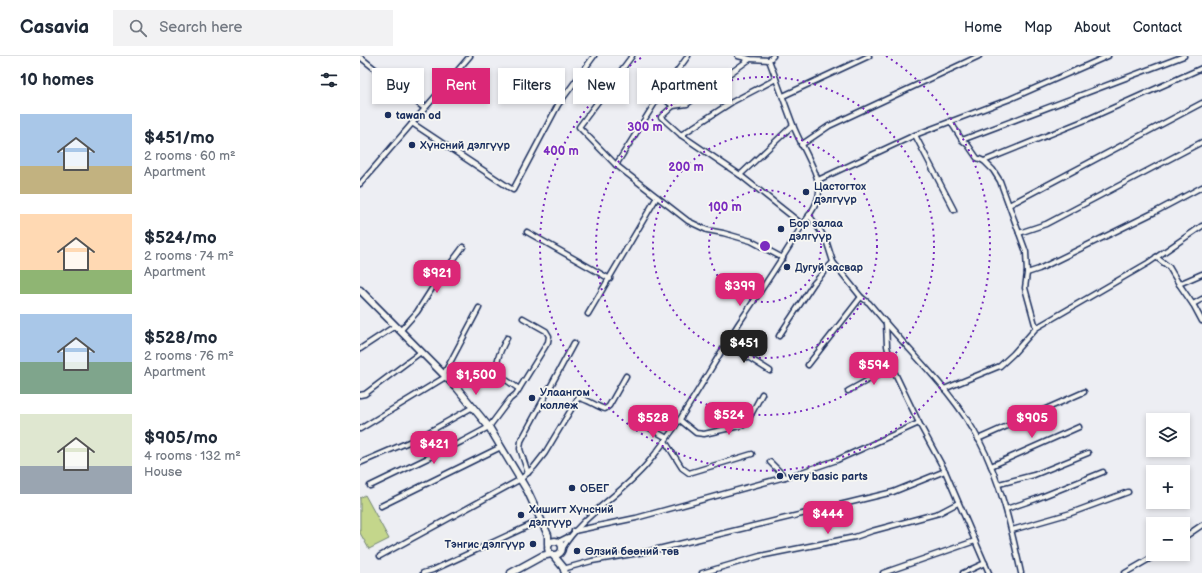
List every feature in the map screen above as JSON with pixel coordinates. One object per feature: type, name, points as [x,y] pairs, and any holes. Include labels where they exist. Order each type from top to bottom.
[{"type":"street","points":[[360,184],[470,56]]},
{"type":"street","points":[[412,123],[513,190],[558,105],[594,56]]},
{"type":"street","points":[[632,56],[579,127],[616,165],[688,221],[707,230],[751,241],[783,258]]},
{"type":"street","points":[[679,68],[688,56]]},
{"type":"street","points":[[738,56],[750,59],[769,60]]},
{"type":"street","points":[[769,60],[772,56]]},
{"type":"street","points":[[784,96],[869,56]]},
{"type":"street","points":[[801,145],[829,126],[979,56]]},
{"type":"street","points":[[818,180],[915,135],[1010,99],[1108,56]]},
{"type":"street","points":[[962,140],[1184,56]]},
{"type":"street","points":[[360,57],[424,108]]},
{"type":"street","points":[[750,59],[687,104],[673,106],[661,117],[681,135],[740,175],[803,225]]},
{"type":"street","points":[[511,573],[542,556],[557,555],[574,532],[631,482],[647,465],[680,420],[726,344],[783,258],[809,215],[818,197],[818,180],[801,145],[784,96],[769,60]]},
{"type":"street","points":[[984,161],[1088,119],[1202,68]]},
{"type":"street","points":[[681,135],[732,102],[776,79]]},
{"type":"street","points":[[1009,205],[1202,103]]},
{"type":"street","points":[[616,165],[654,104]]},
{"type":"street","points":[[950,121],[962,140],[968,145],[977,158],[984,161],[1000,180],[1026,252],[1027,273],[1025,288],[1036,328]]},
{"type":"street","points":[[740,175],[793,125]]},
{"type":"street","points":[[915,135],[954,210]]},
{"type":"street","points":[[1019,233],[1046,224],[1202,142]]},
{"type":"street","points":[[1027,273],[1039,269],[1155,212],[1202,187]]},
{"type":"street","points":[[588,314],[657,197]]},
{"type":"street","points":[[809,215],[827,243],[833,262],[861,297],[869,303],[944,389],[964,416],[978,439],[999,484],[1012,530],[1021,573]]},
{"type":"street","points":[[944,389],[1000,366],[1036,328],[1148,263],[1202,226]]},
{"type":"street","points":[[527,232],[610,279]]},
{"type":"street","points":[[400,331],[417,312],[433,286],[463,248]]},
{"type":"street","points":[[1156,257],[1169,267],[1202,321]]},
{"type":"street","points":[[779,336],[814,283],[833,262]]},
{"type":"street","points":[[1179,284],[1202,274]]},
{"type":"street","points":[[361,293],[445,375],[489,427],[521,480],[541,520],[548,535],[548,552],[564,570]]},
{"type":"street","points":[[808,365],[861,297]]},
{"type":"street","points":[[1193,304],[1202,299]]},
{"type":"street","points":[[360,429],[445,375],[479,308]]},
{"type":"street","points":[[370,486],[489,427],[510,399],[516,394],[548,342],[549,336],[546,331],[523,318]]},
{"type":"street","points":[[886,323],[887,346],[892,367],[919,423],[945,471],[989,573]]},
{"type":"street","points":[[360,349],[395,326]]},
{"type":"street","points":[[507,338],[501,348],[497,372],[519,389]]},
{"type":"street","points":[[528,473],[520,448],[521,441],[574,343]]},
{"type":"street","points":[[726,344],[770,371]]},
{"type":"street","points":[[360,396],[365,394],[421,352]]},
{"type":"street","points":[[848,391],[892,367]]},
{"type":"street","points":[[380,556],[521,480],[545,453],[578,398],[583,398],[599,407],[605,408],[609,406],[626,376]]},
{"type":"street","points":[[978,439],[1084,392]]},
{"type":"street","points":[[680,420],[696,433],[704,434],[744,425],[762,394]]},
{"type":"street","points":[[360,463],[418,438],[473,407]]},
{"type":"street","points":[[574,532],[636,518],[785,477],[837,460],[919,423]]},
{"type":"street","points":[[646,426],[666,439],[682,468],[689,473],[752,454]]},
{"type":"street","points":[[991,466],[1079,427]]},
{"type":"street","points":[[381,506],[501,447]]},
{"type":"street","points":[[999,484],[1034,475],[1088,453]]},
{"type":"street","points":[[770,462],[785,477]]},
{"type":"street","points":[[564,570],[592,561],[650,551],[893,492],[945,471]]},
{"type":"street","points":[[1006,509],[1103,472]]},
{"type":"street","points":[[1012,530],[1071,513],[1128,492]]},
{"type":"street","points":[[702,573],[760,556],[855,538],[872,531],[939,513],[958,503]]},
{"type":"street","points":[[423,573],[433,570],[541,520]]},
{"type":"street","points":[[1190,533],[1202,525]]},
{"type":"street","points":[[548,535],[561,545],[564,570]]},
{"type":"street","points":[[542,556],[552,541],[569,537]]},
{"type":"street","points":[[883,573],[975,541]]},
{"type":"street","points":[[1126,573],[1146,561]]},
{"type":"street","points":[[963,573],[985,563]]},
{"type":"green space","points":[[365,495],[389,539],[369,549],[360,533],[360,498]]},
{"type":"place","name":"tawan od","points":[[388,115]]},
{"type":"place","name":"Хүнсний дэлгүүр","points":[[412,145]]},
{"type":"place","name":"Цастогтох дэлгүүр","points":[[806,192]]},
{"type":"place","name":"Бор залаа дэлгүүр","points":[[781,229]]},
{"type":"place","name":"Дугуй засвар","points":[[787,267]]},
{"type":"place","name":"Улаангом коллеж","points":[[532,398]]},
{"type":"place","name":"very basic parts","points":[[780,476]]},
{"type":"place","name":"ОБЕГ","points":[[572,488]]},
{"type":"place","name":"Хишигт Хүнсний дэлгүүр","points":[[521,515]]},
{"type":"place","name":"Тэнгис дэлгүүр","points":[[533,544]]},
{"type":"place","name":"Өлзий бөөний төв","points":[[577,551]]}]
